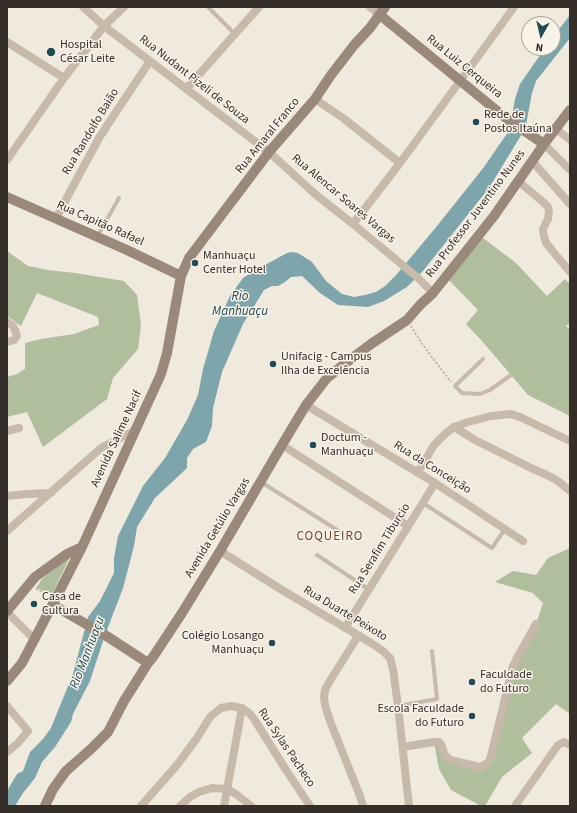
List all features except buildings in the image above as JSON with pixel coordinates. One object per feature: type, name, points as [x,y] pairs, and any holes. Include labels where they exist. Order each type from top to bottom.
[{"type":"street","name":"Rua Nudant Pizeli de Souza","points":[[83,7],[104,26],[269,152]]},
{"type":"street","points":[[7,160],[64,78],[104,26],[124,7]]},
{"type":"street","points":[[186,89],[259,7]]},
{"type":"street","name":"Rua Luiz Cerqueira","points":[[370,7],[383,11],[460,80],[507,119],[544,144]]},
{"type":"street","points":[[353,224],[400,163],[514,7]]},
{"type":"street","name":"Rua Amaral Franco","points":[[182,276],[197,247],[269,152],[315,99],[331,75],[383,11]]},
{"type":"street","points":[[7,42],[64,78]]},
{"type":"street","name":"Rua Randolfo Baião","points":[[56,218],[99,138],[150,61]]},
{"type":"street","points":[[315,99],[343,118],[400,163]]},
{"type":"street","name":"Rua Professor Juventino Nunes","points":[[306,405],[327,378],[371,344],[407,320],[433,293],[490,220],[555,128],[570,110]]},
{"type":"street","points":[[555,128],[570,140]]},
{"type":"street","points":[[544,144],[570,170]]},
{"type":"street","name":"Rua Alencar Soares Vargas","points":[[269,152],[315,194],[420,279],[433,293]]},
{"type":"street","points":[[532,161],[570,204]]},
{"type":"street","points":[[518,181],[548,207],[548,219],[543,229],[546,243],[570,272]]},
{"type":"street","name":"Rua Capitão Rafael","points":[[8,197],[182,276]]},
{"type":"street","name":"Avenida Salime Nacif","points":[[34,639],[82,547],[162,374],[182,276]]},
{"type":"street","points":[[7,322],[13,326],[17,336],[14,340],[7,342]]},
{"type":"street","name":"Avenida Getúlio Vargas","points":[[44,806],[53,789],[66,771],[108,732],[124,701],[148,662],[182,613],[306,405]]},
{"type":"street","name":"Rua da Conceição","points":[[306,405],[418,472],[523,541]]},
{"type":"street","points":[[418,472],[434,445],[454,427],[491,416],[511,414],[570,441]]},
{"type":"street","points":[[454,427],[475,440],[558,481],[570,491]]},
{"type":"street","points":[[7,431],[19,428]]},
{"type":"street","points":[[7,531],[101,448],[136,430]]},
{"type":"street","points":[[282,445],[408,526]]},
{"type":"street","name":"Rua Serafim Tiburcio","points":[[345,628],[435,483]]},
{"type":"street","points":[[7,496],[51,493]]},
{"type":"street","points":[[7,681],[22,663],[34,639],[7,611],[35,577],[67,554],[82,547]]},
{"type":"street","name":"Rua Duarte Peixoto","points":[[220,551],[383,651],[390,658],[398,706],[409,803]]},
{"type":"street","points":[[54,602],[148,662]]},
{"type":"street","points":[[403,747],[439,742],[449,759],[480,767],[486,764],[490,760],[513,666],[536,624]]},
{"type":"street","points":[[358,636],[328,684],[324,697],[330,721],[363,806]]},
{"type":"street","points":[[7,706],[28,731],[18,743],[7,752]]},
{"type":"street","name":"Rua Sylas Pacheco","points":[[141,806],[177,765],[210,717],[221,708],[231,706],[242,708],[254,719],[310,806]]},
{"type":"street","points":[[224,806],[242,708]]},
{"type":"street","points":[[514,806],[558,745],[564,742],[570,745]]},
{"type":"street","points":[[180,806],[190,797],[212,788],[226,790],[236,794],[251,806]]},
{"type":"street","points":[[409,803],[414,806]]},
{"type":"lane","points":[[208,7],[236,34]]},
{"type":"lane","points":[[96,237],[119,198]]},
{"type":"lane","points":[[483,359],[455,386],[462,393],[480,394],[490,390],[511,375]]},
{"type":"lane","points":[[261,482],[350,538]]},
{"type":"lane","points":[[422,502],[492,548],[505,529]]},
{"type":"lane","points":[[317,555],[368,589]]},
{"type":"lane","points":[[398,706],[437,699],[432,651]]},
{"type":"path","points":[[407,320],[422,344],[455,386]]},
{"type":"path","points":[[34,588],[54,602]]},
{"type":"green space","points":[[479,235],[516,263],[547,296],[565,279],[570,284],[570,323],[566,326],[570,330],[570,416],[528,395],[466,324],[478,310],[446,277]]},
{"type":"green space","points":[[7,251],[28,266],[124,281],[137,295],[141,325],[138,349],[113,378],[107,399],[43,447],[27,412],[7,417],[7,377],[17,374],[25,369],[25,343],[74,334],[99,325],[98,317],[37,293],[21,326],[7,316]]},
{"type":"green space","points":[[570,548],[570,714],[556,704],[522,738],[532,753],[502,777],[485,806],[481,806],[451,790],[439,769],[434,742],[439,742],[449,759],[486,764],[513,666],[536,624],[543,603],[533,593],[495,582],[513,571],[536,575],[548,558]]},
{"type":"green space","points":[[67,558],[69,559],[52,594],[36,588],[42,579]]},
{"type":"water","name":"Rio Manhuaçu","points":[[570,15],[570,38],[561,49],[561,27]]},
{"type":"water","name":"Rio Manhuaçu","points":[[539,56],[556,56],[536,81],[532,93],[526,125],[489,188],[423,271],[407,287],[384,301],[368,307],[338,305],[320,293],[302,276],[291,277],[278,286],[272,286],[264,290],[243,324],[222,372],[213,408],[212,426],[206,442],[193,449],[187,458],[187,468],[155,498],[137,527],[134,546],[123,588],[105,635],[90,681],[73,714],[71,722],[55,747],[42,762],[35,778],[15,806],[7,806],[7,791],[17,774],[23,771],[30,752],[43,739],[51,728],[73,674],[88,617],[100,601],[114,573],[114,558],[118,536],[143,486],[165,458],[187,420],[198,395],[203,369],[214,331],[230,296],[243,278],[287,253],[292,252],[298,253],[312,262],[326,281],[342,294],[354,297],[365,295],[376,292],[385,286],[397,274],[437,226],[484,167],[506,135],[510,128],[515,99],[520,84]]},
{"type":"place","name":"Hospital César Leite","points":[[51,52]]},
{"type":"place","name":"Rede de Postos Itaúna","points":[[476,122]]},
{"type":"place","name":"Manhuaçu Center Hotel","points":[[195,263]]},
{"type":"place","name":"Unifacig - Campus Ilha de Excelência","points":[[273,364]]},
{"type":"place","name":"Doctum - Manhuaçu","points":[[313,445]]},
{"type":"place","name":"Casa de Cultura","points":[[34,604]]},
{"type":"place","name":"Colégio Losango Manhuaçu","points":[[272,643]]},
{"type":"place","name":"Faculdade do Futuro","points":[[472,682]]},
{"type":"place","name":"Escola Faculdade do Futuro","points":[[472,716]]},
{"type":"district","name":"COQUEIRO","points":[[330,537]]}]
